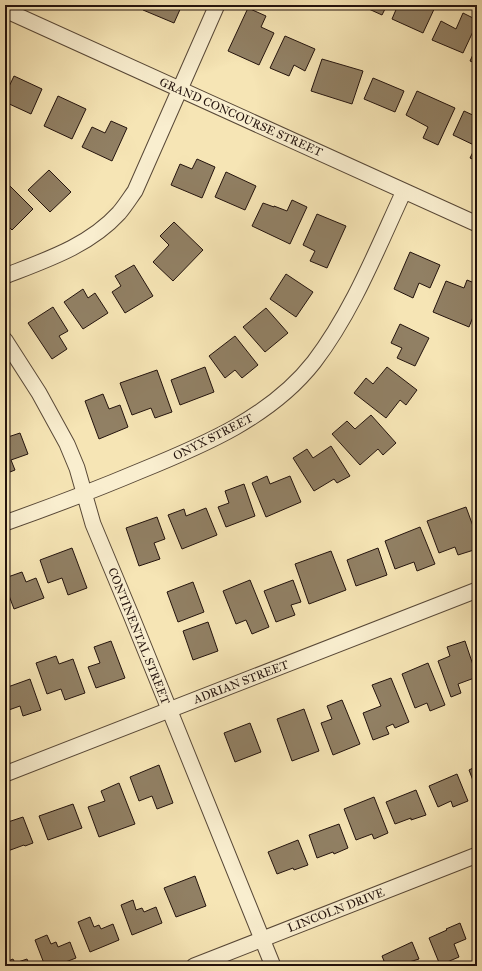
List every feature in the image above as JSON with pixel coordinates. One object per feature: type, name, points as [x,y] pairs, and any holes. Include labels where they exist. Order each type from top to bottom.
[{"type":"street","points":[[5,276],[58,256],[82,243],[120,213],[135,190],[218,5]]},
{"type":"street","name":"GRAND CONCOURSE STREET","points":[[5,10],[477,224]]},
{"type":"street","name":"ONYX STREET","points":[[5,523],[85,494],[185,453],[242,424],[280,398],[314,362],[341,321],[404,191]]},
{"type":"street","name":"CONTINENTAL STREET","points":[[5,340],[24,368],[54,419],[77,468],[93,524],[273,966]]},
{"type":"street","name":"ADRIAN STREET","points":[[5,774],[477,590]]},
{"type":"street","name":"LINCOLN DRIVE","points":[[194,966],[477,855]]},
{"type":"building","points":[[145,5],[182,5],[174,23],[143,10]]},
{"type":"building","points":[[360,5],[387,5],[382,15]]},
{"type":"building","points":[[398,5],[436,5],[423,33],[392,19]]},
{"type":"building","points":[[248,8],[266,16],[261,27],[274,33],[259,65],[228,51]]},
{"type":"building","points":[[463,13],[477,20],[477,23],[463,53],[432,40],[441,21],[456,29]]},
{"type":"building","points":[[285,36],[315,49],[305,71],[294,65],[289,76],[270,68]]},
{"type":"building","points":[[477,46],[477,64],[470,61]]},
{"type":"building","points":[[322,59],[363,71],[352,104],[311,91]]},
{"type":"building","points":[[14,76],[42,89],[31,114],[5,102],[5,95]]},
{"type":"building","points":[[373,78],[404,91],[395,112],[364,99]]},
{"type":"building","points":[[417,91],[455,108],[438,145],[423,138],[428,127],[406,115]]},
{"type":"building","points":[[58,96],[86,109],[72,139],[44,126]]},
{"type":"building","points":[[464,111],[477,117],[477,161],[470,158],[476,146],[453,135]]},
{"type":"building","points":[[111,121],[127,128],[112,161],[82,147],[92,127],[105,133]]},
{"type":"building","points":[[197,159],[215,167],[202,198],[171,185],[180,164],[192,169]]},
{"type":"building","points":[[49,170],[71,192],[50,212],[28,190]]},
{"type":"building","points":[[226,172],[256,186],[245,210],[215,197]]},
{"type":"building","points":[[10,186],[33,209],[12,230],[5,223],[5,191]]},
{"type":"building","points":[[292,200],[307,207],[290,244],[252,226],[263,203],[287,211]]},
{"type":"building","points":[[317,214],[346,226],[327,268],[310,261],[315,251],[303,245]]},
{"type":"building","points":[[174,222],[203,250],[173,281],[153,262],[169,245],[160,236]]},
{"type":"building","points":[[410,252],[440,265],[430,288],[419,283],[413,298],[394,289]]},
{"type":"building","points":[[134,265],[153,296],[125,313],[112,292],[121,286],[115,276]]},
{"type":"building","points":[[286,274],[313,292],[296,317],[270,299]]},
{"type":"building","points":[[467,280],[477,284],[477,307],[469,327],[433,312],[446,281],[464,288]]},
{"type":"building","points":[[83,289],[88,298],[95,293],[108,313],[83,329],[64,302]]},
{"type":"building","points":[[53,307],[68,331],[59,336],[67,349],[52,359],[28,323]]},
{"type":"building","points":[[266,308],[288,333],[265,352],[243,327]]},
{"type":"building","points":[[400,324],[429,338],[415,366],[397,358],[402,348],[391,343]]},
{"type":"building","points":[[235,336],[258,365],[242,378],[235,370],[225,378],[209,356]]},
{"type":"building","points":[[205,367],[214,392],[180,405],[171,380]]},
{"type":"building","points":[[387,367],[417,390],[406,405],[400,400],[386,418],[354,393],[366,378],[373,384]]},
{"type":"building","points":[[157,370],[172,412],[155,418],[151,408],[132,415],[120,383]]},
{"type":"building","points":[[103,394],[109,409],[120,405],[128,427],[99,439],[85,401]]},
{"type":"building","points":[[371,415],[396,443],[383,455],[378,449],[360,465],[332,434],[347,421],[355,429]]},
{"type":"building","points":[[20,433],[28,454],[11,460],[15,470],[5,474],[5,438]]},
{"type":"building","points":[[331,446],[350,476],[337,483],[334,479],[314,491],[293,458],[307,449],[313,458]]},
{"type":"building","points":[[267,476],[270,484],[290,476],[301,502],[266,517],[252,483]]},
{"type":"building","points":[[244,484],[255,516],[226,527],[218,507],[229,503],[225,491]]},
{"type":"building","points":[[466,507],[477,537],[477,549],[458,555],[455,547],[439,553],[427,521]]},
{"type":"building","points":[[206,508],[217,535],[182,549],[168,515],[184,509],[186,516]]},
{"type":"building","points":[[157,517],[165,539],[154,543],[160,559],[139,566],[126,528]]},
{"type":"building","points":[[420,527],[435,564],[417,571],[414,562],[395,569],[385,541]]},
{"type":"building","points":[[72,548],[87,588],[68,595],[62,578],[48,583],[40,560]]},
{"type":"building","points":[[378,548],[387,575],[356,586],[347,560]]},
{"type":"building","points":[[331,551],[346,590],[309,604],[295,564]]},
{"type":"building","points":[[22,572],[26,582],[36,578],[44,598],[14,609],[5,585],[5,578]]},
{"type":"building","points":[[250,580],[269,627],[252,634],[246,620],[236,624],[223,591]]},
{"type":"building","points":[[293,580],[301,602],[291,605],[295,615],[276,622],[264,591]]},
{"type":"building","points":[[193,582],[204,612],[178,622],[167,592]]},
{"type":"building","points":[[208,622],[218,651],[193,660],[183,631]]},
{"type":"building","points":[[111,641],[125,678],[96,688],[88,667],[100,663],[94,647]]},
{"type":"building","points":[[465,641],[477,677],[458,684],[461,693],[451,697],[438,661],[450,656],[447,647]]},
{"type":"building","points":[[56,656],[59,664],[73,659],[85,693],[65,700],[61,689],[47,694],[36,663]]},
{"type":"building","points":[[428,663],[445,705],[430,711],[427,703],[415,708],[402,674]]},
{"type":"building","points":[[391,678],[409,722],[395,728],[393,724],[386,727],[389,734],[373,740],[363,713],[381,706],[372,685]]},
{"type":"building","points":[[30,679],[41,710],[23,716],[20,706],[6,711],[5,688]]},
{"type":"building","points":[[342,700],[360,744],[333,755],[321,723],[332,719],[327,706]]},
{"type":"building","points":[[304,709],[319,751],[292,761],[277,719]]},
{"type":"building","points":[[250,723],[261,752],[235,762],[224,733]]},
{"type":"building","points":[[159,765],[173,803],[157,809],[152,796],[139,801],[130,777]]},
{"type":"building","points":[[477,766],[477,791],[469,770]]},
{"type":"building","points":[[457,774],[468,801],[453,807],[451,801],[438,807],[429,786]]},
{"type":"building","points":[[119,783],[135,824],[99,837],[88,807],[105,801],[101,791]]},
{"type":"building","points":[[416,790],[426,815],[411,820],[411,818],[395,824],[386,802]]},
{"type":"building","points":[[374,797],[388,833],[374,839],[372,834],[356,840],[344,809]]},
{"type":"building","points":[[73,804],[82,828],[48,840],[39,816]]},
{"type":"building","points":[[23,817],[33,843],[5,852],[5,823]]},
{"type":"building","points":[[339,824],[348,848],[334,854],[333,852],[317,858],[309,835]]},
{"type":"building","points":[[298,840],[308,865],[294,870],[293,868],[277,874],[268,852]]},
{"type":"building","points":[[195,876],[206,906],[176,917],[164,888]]},
{"type":"building","points":[[133,900],[136,910],[142,908],[144,912],[156,907],[162,923],[132,935],[121,905]]},
{"type":"building","points":[[90,917],[94,927],[99,925],[101,929],[113,924],[119,940],[90,952],[78,922]]},
{"type":"building","points":[[460,923],[466,939],[454,944],[459,957],[440,965],[429,938]]},
{"type":"building","points":[[47,935],[51,944],[56,942],[58,947],[70,942],[76,958],[55,966],[45,966],[35,940]]},
{"type":"building","points":[[412,942],[419,959],[406,963],[407,966],[386,966],[382,956]]},
{"type":"building","points":[[5,954],[8,961],[13,959],[15,963],[27,959],[30,966],[5,966]]}]
